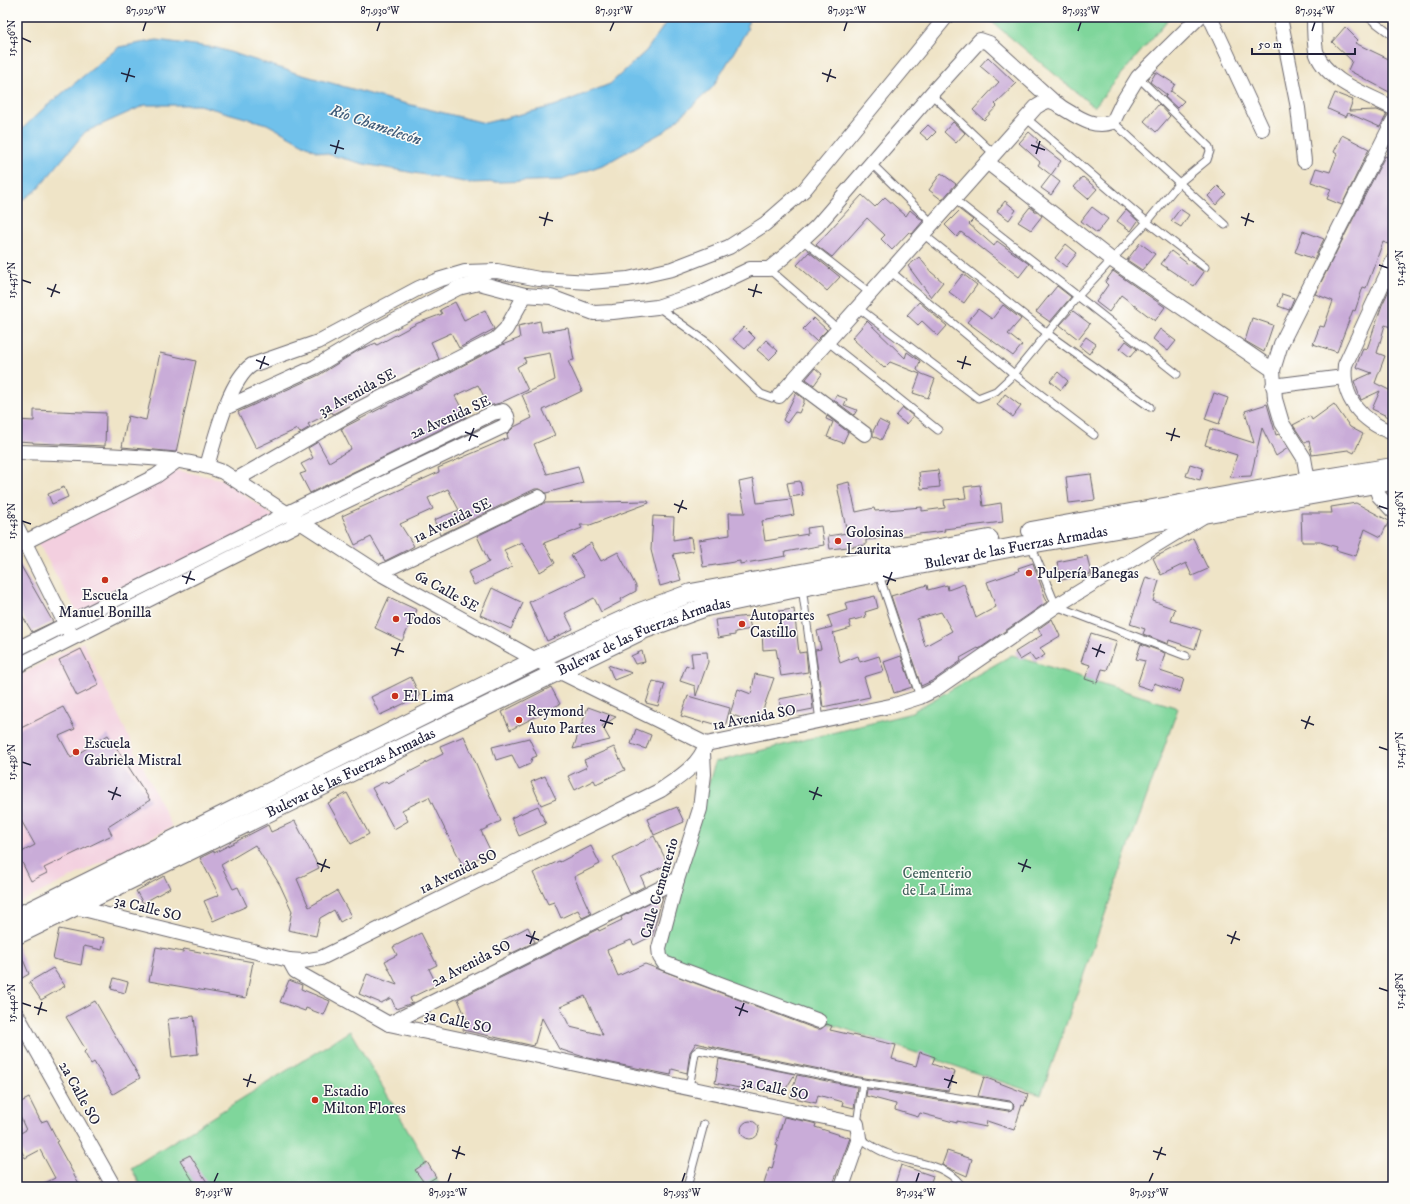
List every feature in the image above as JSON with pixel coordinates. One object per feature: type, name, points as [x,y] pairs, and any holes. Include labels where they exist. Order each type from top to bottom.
[{"type":"street","points":[[207,466],[225,408],[240,374],[252,365],[318,342],[438,280],[465,272],[497,271],[539,279],[590,282],[628,279],[672,269],[728,247],[764,224],[804,190],[946,17]]},
{"type":"street","points":[[225,408],[315,367],[375,331],[458,288],[479,283],[525,295],[551,297],[594,313],[657,306],[702,292],[750,269],[768,269],[817,226],[931,94],[980,40],[989,43],[1053,101],[1083,120],[1094,124],[1106,125],[1113,122],[1122,103],[1138,77],[1199,17]]},
{"type":"street","points":[[1210,17],[1262,129]]},
{"type":"street","points":[[1280,17],[1298,108],[1304,161]]},
{"type":"street","points":[[1314,17],[1316,52],[1320,62],[1332,76],[1393,108]]},
{"type":"street","points":[[779,396],[1036,107],[1046,101],[1053,101]]},
{"type":"street","points":[[1308,481],[1304,458],[1282,423],[1275,399],[1273,370],[1281,344],[1393,121]]},
{"type":"street","points":[[990,158],[1112,260],[1273,370]]},
{"type":"street","points":[[1393,261],[1345,365],[1344,377],[1348,394],[1354,406],[1370,422],[1393,433]]},
{"type":"street","name":"3a Avenida SE","points":[[237,479],[357,410],[496,339],[506,329],[525,295]]},
{"type":"street","points":[[1273,386],[1344,377]]},
{"type":"street","points":[[793,380],[865,434]]},
{"type":"street","name":"2a Avenida SE","points":[[17,649],[288,513],[493,413],[503,411],[507,416],[508,422],[504,426],[302,522],[17,666]]},
{"type":"street","name":"6a Calle SE","points":[[17,452],[100,454],[178,460],[207,466],[237,479],[379,573],[536,660],[705,749]]},
{"type":"street","points":[[21,544],[156,476],[178,460]]},
{"type":"street","name":"Bulevar de las Fuerzas Armadas","points":[[17,935],[68,901],[536,660],[640,612],[691,593],[1308,481],[1393,467]]},
{"type":"street","name":"Bulevar de las Fuerzas Armadas","points":[[17,918],[68,901],[560,672],[645,629],[706,607],[878,572],[1030,544],[1393,481]]},
{"type":"street","points":[[1375,485],[1379,496],[1393,511]]},
{"type":"street","name":"1a Avenida SE","points":[[379,573],[539,497]]},
{"type":"street","name":"1a Avenida SO","points":[[288,960],[303,961],[320,958],[661,790],[683,774],[705,749],[920,697],[942,685],[1056,606],[1206,514]]},
{"type":"street","points":[[17,527],[21,544],[73,639]]},
{"type":"street","name":"Calle Cementerio","points":[[705,749],[700,809],[676,880],[659,948],[660,957],[664,963],[819,1021]]},
{"type":"street","name":"2a Avenida SO","points":[[389,1024],[676,880]]},
{"type":"street","name":"3a Calle SO","points":[[68,901],[288,960],[295,971],[389,1024],[689,1088],[858,1131]]},
{"type":"street","name":"2a Calle SO","points":[[17,1015],[114,1187]]},
{"type":"street","points":[[842,1187],[858,1131]]},
{"type":"lane","points":[[1368,17],[1393,36]]},
{"type":"lane","points":[[857,307],[978,398],[996,391],[1014,374],[1078,296],[1147,222],[1179,183],[1207,160],[1210,151],[1208,147],[1138,77]]},
{"type":"lane","points":[[931,94],[990,158]]},
{"type":"lane","points":[[1026,118],[1147,222],[1205,267]]},
{"type":"lane","points":[[1113,122],[1225,225]]},
{"type":"lane","points":[[872,164],[932,223]]},
{"type":"lane","points":[[954,199],[1177,374]]},
{"type":"lane","points":[[922,234],[1048,334],[1150,408]]},
{"type":"lane","points":[[802,240],[870,293]]},
{"type":"lane","points":[[768,269],[838,329]]},
{"type":"lane","points":[[890,270],[1014,374],[1094,435]]},
{"type":"lane","points":[[657,306],[708,343],[761,394],[772,398],[779,396]]},
{"type":"lane","points":[[827,341],[938,430]]},
{"type":"lane","points":[[1030,544],[1056,606],[1186,656]]},
{"type":"lane","points":[[878,572],[920,697]]},
{"type":"lane","points":[[802,587],[820,721]]},
{"type":"lane","points":[[689,1088],[696,1053],[699,1050],[863,1083],[1009,1106]]},
{"type":"lane","points":[[863,1083],[858,1131],[886,1154],[912,1160],[953,1175],[960,1184],[960,1187]]},
{"type":"lane","points":[[687,1187],[704,1124]]},
{"type":"shaded area","name":"Escuela Manuel Bonilla","points":[[175,470],[221,479],[275,517],[80,617],[38,543]]},
{"type":"shaded area","name":"Escuela Gabriela Mistral","points":[[83,642],[172,827],[17,904],[17,677]]},
{"type":"green space","points":[[986,17],[1170,17],[1094,107]]},
{"type":"green space","name":"Cementerio de La Lima","points":[[1012,655],[1178,708],[1041,1095],[656,965],[715,762],[908,714]]},
{"type":"green space","name":"Estadio Milton Flores","points":[[350,1031],[441,1187],[142,1187],[131,1168]]},
{"type":"water","name":"Río Chamelecón","points":[[670,17],[749,17],[747,30],[713,87],[665,131],[605,164],[562,180],[470,183],[364,164],[316,151],[267,124],[199,105],[145,105],[85,132],[37,190],[17,204],[17,134],[43,109],[119,47],[157,40],[217,48],[296,73],[391,100],[485,123],[554,106],[610,84],[646,51]]},
{"type":"building","points":[[1345,27],[1358,40],[1355,43],[1393,61],[1393,94],[1348,70],[1352,61],[1332,42]]},
{"type":"building","points":[[988,57],[1016,84],[995,104],[997,106],[984,120],[973,110],[999,82],[980,66]]},
{"type":"building","points":[[1156,72],[1175,84],[1170,92],[1171,91],[1184,101],[1177,108],[1165,97],[1167,95],[1150,82]]},
{"type":"building","points":[[1335,93],[1353,100],[1349,111],[1377,110],[1387,114],[1380,127],[1348,113],[1346,117],[1328,109]]},
{"type":"building","points":[[1159,104],[1170,116],[1156,132],[1144,121]]},
{"type":"building","points":[[953,122],[965,133],[956,143],[944,132]]},
{"type":"building","points":[[928,125],[936,132],[928,140],[920,133]]},
{"type":"building","points":[[1029,132],[1038,140],[1036,142],[1061,161],[1051,175],[1038,165],[1040,162],[1019,143]]},
{"type":"building","points":[[1342,135],[1369,149],[1342,205],[1327,199],[1331,189],[1311,182],[1316,168],[1330,172],[1337,154],[1334,152]]},
{"type":"building","points":[[1385,156],[1393,160],[1393,246],[1383,242],[1366,288],[1363,287],[1355,311],[1353,310],[1337,352],[1313,344],[1320,326],[1324,327],[1333,301],[1315,294]]},
{"type":"building","points":[[941,173],[956,184],[942,200],[929,190]]},
{"type":"building","points":[[1051,175],[1060,182],[1051,195],[1041,188]]},
{"type":"building","points":[[1083,177],[1097,189],[1088,199],[1074,187]]},
{"type":"building","points":[[1218,186],[1226,194],[1216,205],[1208,196]]},
{"type":"building","points":[[862,195],[875,207],[885,197],[906,216],[910,210],[923,221],[912,234],[909,232],[892,250],[881,239],[885,235],[867,218],[832,257],[816,245]]},
{"type":"building","points":[[1005,201],[1016,210],[1009,220],[997,211]]},
{"type":"building","points":[[1030,207],[1042,216],[1031,230],[1018,222]]},
{"type":"building","points":[[1092,207],[1108,219],[1097,233],[1081,221]]},
{"type":"building","points":[[1180,209],[1189,215],[1181,227],[1171,221]]},
{"type":"building","points":[[960,210],[973,220],[969,224],[994,246],[997,241],[1029,264],[1019,277],[961,232],[957,237],[945,225]]},
{"type":"building","points":[[1126,210],[1138,221],[1131,231],[1117,221]]},
{"type":"building","points":[[1303,231],[1324,239],[1314,259],[1295,252]]},
{"type":"building","points":[[1140,243],[1155,254],[1142,270],[1127,260]]},
{"type":"building","points":[[1066,244],[1077,253],[1066,267],[1055,258]]},
{"type":"building","points":[[1171,251],[1188,264],[1190,262],[1204,272],[1194,286],[1161,264]]},
{"type":"building","points":[[809,252],[840,277],[827,291],[797,265]]},
{"type":"building","points":[[919,257],[931,272],[943,282],[931,297],[908,266]]},
{"type":"building","points":[[1113,271],[1165,307],[1155,321],[1121,295],[1109,312],[1096,302],[1108,285],[1105,282]]},
{"type":"building","points":[[963,274],[977,285],[964,303],[949,292]]},
{"type":"building","points":[[1393,282],[1393,328],[1385,325],[1377,353],[1385,356],[1375,383],[1393,392],[1393,419],[1372,409],[1380,391],[1361,400],[1354,381],[1372,373],[1356,367],[1363,348],[1367,349],[1382,305]]},
{"type":"building","points":[[1057,286],[1071,297],[1050,322],[1036,312]]},
{"type":"building","points":[[1282,294],[1294,298],[1289,310],[1278,306]]},
{"type":"building","points":[[455,302],[464,320],[485,310],[494,329],[459,348],[451,333],[431,342],[439,359],[333,414],[332,412],[308,424],[310,427],[300,433],[297,429],[256,448],[238,412],[319,375],[359,350],[376,343],[377,345],[418,323],[442,314],[440,310]]},
{"type":"building","points":[[919,302],[947,326],[938,336],[922,321],[918,325],[907,315]]},
{"type":"building","points":[[1003,305],[1021,319],[1008,334],[1022,345],[1013,356],[967,322],[978,309],[992,319]]},
{"type":"building","points":[[1073,311],[1090,324],[1078,339],[1060,325]]},
{"type":"building","points":[[814,318],[827,330],[816,341],[803,329]]},
{"type":"building","points":[[1252,318],[1273,325],[1264,352],[1245,341]]},
{"type":"building","points":[[540,321],[542,332],[568,328],[574,360],[568,361],[582,391],[543,410],[555,435],[534,444],[547,474],[578,466],[583,483],[546,493],[540,489],[535,489],[440,535],[434,520],[459,510],[448,489],[428,498],[433,509],[400,524],[414,546],[385,561],[371,537],[355,545],[342,516],[439,472],[438,468],[508,438],[507,434],[514,427],[532,418],[522,395],[555,380],[550,353],[524,358],[526,362],[517,367],[528,390],[500,403],[489,406],[478,385],[455,396],[466,417],[310,493],[300,474],[306,472],[301,464],[313,458],[308,448],[318,442],[329,462],[351,449],[341,429],[502,345],[520,338],[518,326]]},
{"type":"building","points":[[867,321],[905,358],[907,352],[920,361],[917,370],[922,374],[935,379],[928,398],[913,393],[920,374],[890,362],[884,368],[852,338]]},
{"type":"building","points":[[744,327],[755,338],[745,349],[733,339]]},
{"type":"building","points":[[1160,329],[1176,341],[1168,351],[1153,339]]},
{"type":"building","points":[[1086,337],[1096,344],[1089,354],[1079,346]]},
{"type":"building","points":[[766,340],[778,351],[769,360],[757,350]]},
{"type":"building","points":[[1126,341],[1137,349],[1130,357],[1120,349]]},
{"type":"building","points":[[160,353],[196,361],[176,452],[122,447],[128,416],[146,420]]},
{"type":"building","points":[[815,368],[822,374],[814,385],[806,379]]},
{"type":"building","points":[[1058,372],[1068,381],[1061,390],[1050,381]]},
{"type":"building","points":[[796,393],[804,399],[804,402],[799,413],[795,412],[787,423],[783,420]]},
{"type":"building","points":[[1214,393],[1228,398],[1219,424],[1205,419]]},
{"type":"building","points":[[1005,394],[1021,406],[1013,417],[997,405]]},
{"type":"building","points":[[836,395],[847,399],[844,405],[857,410],[854,415],[834,400]]},
{"type":"building","points":[[1267,404],[1276,435],[1279,434],[1288,448],[1276,456],[1262,428],[1251,476],[1230,477],[1237,455],[1205,445],[1210,429],[1254,443],[1245,411]]},
{"type":"building","points":[[1334,404],[1350,427],[1363,434],[1354,453],[1348,450],[1312,455],[1309,441],[1305,443],[1293,425],[1310,416],[1312,420]]},
{"type":"building","points":[[903,408],[913,416],[906,424],[896,416]]},
{"type":"building","points":[[34,410],[106,413],[105,446],[17,441],[17,420],[34,421]]},
{"type":"building","points":[[827,416],[848,432],[843,443],[827,437],[833,422],[826,419]]},
{"type":"building","points":[[879,420],[889,425],[881,440],[873,436],[873,431]]},
{"type":"building","points":[[1190,464],[1203,468],[1200,480],[1186,476]]},
{"type":"building","points":[[938,470],[940,487],[921,489],[919,472]]},
{"type":"building","points":[[1091,474],[1095,500],[1069,503],[1066,477]]},
{"type":"building","points":[[753,479],[757,503],[791,499],[794,515],[762,521],[765,541],[808,534],[807,528],[821,526],[824,545],[785,552],[786,556],[740,564],[740,561],[703,567],[699,540],[730,535],[729,513],[745,513],[739,482]]},
{"type":"building","points":[[800,481],[803,495],[790,497],[787,483]]},
{"type":"building","points":[[849,482],[856,512],[874,508],[875,511],[922,507],[922,511],[945,508],[944,500],[966,498],[964,487],[980,485],[983,506],[1001,503],[1003,522],[944,529],[945,531],[866,540],[866,545],[830,549],[828,536],[847,533],[837,485]]},
{"type":"building","points":[[64,487],[68,497],[52,504],[48,494]]},
{"type":"building","points":[[648,501],[649,503],[590,525],[580,525],[582,528],[544,543],[555,563],[540,572],[522,542],[504,550],[512,567],[474,585],[468,572],[489,562],[477,536],[544,503]]},
{"type":"building","points":[[1356,503],[1389,521],[1381,537],[1365,529],[1356,556],[1336,550],[1337,547],[1320,542],[1302,542],[1301,513],[1332,513],[1331,507]]},
{"type":"building","points":[[653,516],[674,517],[673,540],[691,537],[693,551],[673,554],[681,580],[660,586],[651,550]]},
{"type":"building","points":[[1193,538],[1208,569],[1192,576],[1186,563],[1161,575],[1153,558]]},
{"type":"building","points":[[591,543],[601,561],[618,552],[636,586],[636,591],[621,599],[622,601],[601,612],[594,598],[565,613],[573,629],[547,641],[529,602],[584,576],[571,555]]},
{"type":"building","points":[[1087,556],[1091,574],[1061,580],[1057,562]]},
{"type":"building","points":[[17,559],[53,622],[32,632],[17,607]]},
{"type":"building","points":[[1033,563],[1047,602],[979,649],[978,648],[960,658],[961,661],[934,680],[921,686],[891,596],[927,585],[928,590],[947,585],[948,590],[964,584],[976,618],[996,607],[987,582],[1019,571],[1018,568]],"holes":[[[941,612],[952,631],[925,646],[917,619]]]},
{"type":"building","points":[[1146,577],[1159,581],[1153,601],[1175,609],[1171,621],[1201,630],[1195,649],[1169,640],[1168,644],[1143,634],[1145,629],[1130,624]]},
{"type":"building","points":[[492,588],[523,603],[511,629],[480,615]]},
{"type":"building","points":[[875,596],[878,608],[865,612],[866,617],[849,621],[851,628],[833,632],[840,663],[858,656],[860,662],[879,656],[884,671],[864,677],[870,697],[823,707],[815,650],[821,649],[817,631],[832,627],[828,616],[847,610],[845,603]]},
{"type":"building","name":"Todos","points":[[389,597],[417,610],[402,641],[375,628]]},
{"type":"building","points":[[794,609],[799,653],[806,652],[808,672],[781,676],[776,649],[763,650],[762,632],[781,632],[779,611]]},
{"type":"building","points":[[748,616],[751,629],[735,632],[735,635],[718,638],[715,620]]},
{"type":"building","points":[[1052,619],[1060,636],[1040,648],[1045,655],[1035,661],[1030,654],[1020,660],[1015,652],[1042,635],[1038,629]]},
{"type":"building","points":[[1091,633],[1117,641],[1107,670],[1102,669],[1097,683],[1085,679],[1090,665],[1081,662]]},
{"type":"building","points":[[1141,644],[1165,653],[1160,671],[1184,679],[1180,692],[1154,683],[1152,690],[1137,685],[1145,661],[1136,659]]},
{"type":"building","points":[[81,649],[99,685],[77,696],[59,660]]},
{"type":"building","points":[[642,651],[645,662],[635,664],[631,656]]},
{"type":"building","points":[[707,652],[708,662],[696,696],[695,686],[680,681],[686,665],[693,668],[691,653]]},
{"type":"building","points":[[901,656],[912,687],[894,693],[884,662]]},
{"type":"building","points":[[608,665],[632,673],[614,680]]},
{"type":"building","points":[[755,674],[774,678],[758,724],[730,714],[738,689],[751,694]]},
{"type":"building","name":"El Lima","points":[[411,677],[420,696],[380,715],[371,697]]},
{"type":"building","points":[[653,681],[665,684],[658,706],[646,703]]},
{"type":"building","points":[[551,687],[560,704],[510,730],[502,712]]},
{"type":"building","points":[[811,693],[813,709],[782,715],[779,699]]},
{"type":"building","points":[[688,696],[730,708],[725,727],[704,721],[704,723],[681,716]]},
{"type":"building","points":[[63,707],[75,729],[59,736],[71,758],[108,735],[150,800],[108,827],[112,835],[44,868],[47,873],[31,881],[18,854],[35,845],[17,813],[17,730]]},
{"type":"building","points":[[588,707],[616,717],[602,726],[610,740],[573,749]]},
{"type":"building","points":[[636,729],[651,735],[646,749],[631,744]]},
{"type":"building","points":[[464,736],[501,821],[481,831],[491,852],[463,866],[429,797],[402,810],[408,821],[394,829],[372,788],[386,781],[388,783],[443,754],[440,746]]},
{"type":"building","points":[[529,738],[537,756],[532,758],[530,764],[519,769],[512,755],[496,760],[492,747]]},
{"type":"building","points":[[614,747],[625,770],[596,784],[594,780],[575,790],[568,776],[587,767],[584,760]]},
{"type":"building","points":[[545,776],[556,799],[541,805],[531,782]]},
{"type":"building","points":[[347,793],[369,834],[351,844],[328,803]]},
{"type":"building","points":[[538,806],[546,824],[519,836],[511,818]]},
{"type":"building","points":[[677,807],[684,822],[654,835],[647,819]]},
{"type":"building","points":[[295,821],[319,868],[297,879],[309,907],[337,891],[351,916],[340,922],[334,910],[320,918],[316,936],[288,930],[292,911],[280,885],[255,845],[221,865],[233,889],[238,887],[247,906],[213,921],[204,901],[219,895],[200,858],[214,851],[214,853],[268,825],[271,832]]},
{"type":"building","points":[[654,836],[668,864],[641,877],[645,886],[630,894],[613,857]]},
{"type":"building","points":[[591,846],[600,864],[574,877],[591,914],[582,918],[578,910],[561,918],[554,902],[548,904],[533,873],[559,861],[560,862]]},
{"type":"building","points":[[164,876],[170,888],[143,903],[136,891]]},
{"type":"building","points":[[663,896],[652,936],[634,945],[631,940],[607,950],[618,976],[645,964],[816,1029],[821,1029],[827,1024],[832,1026],[830,1030],[896,1045],[892,1059],[916,1066],[920,1052],[935,1057],[932,1064],[955,1072],[948,1091],[864,1078],[696,1043],[690,1052],[687,1073],[672,1069],[671,1075],[587,1058],[559,1049],[542,1018],[534,1046],[463,1030],[466,1018],[458,999],[598,929],[599,931],[622,920],[621,917]],"holes":[[[585,996],[603,1035],[570,1027],[560,1007]]]},
{"type":"building","points":[[528,927],[535,942],[510,954],[503,940]]},
{"type":"building","points":[[59,929],[105,938],[102,950],[84,946],[81,965],[53,959]]},
{"type":"building","points":[[421,933],[437,965],[429,969],[437,985],[410,998],[412,1003],[396,1009],[391,998],[381,1003],[359,994],[367,974],[397,985],[385,961],[397,955],[393,947]]},
{"type":"building","points":[[17,945],[29,974],[17,981]]},
{"type":"building","points":[[156,947],[183,952],[184,949],[253,962],[246,998],[149,981]]},
{"type":"building","points":[[53,968],[65,986],[41,1000],[29,982]]},
{"type":"building","points":[[114,978],[128,982],[125,993],[111,989]]},
{"type":"building","points":[[289,980],[302,985],[301,989],[330,1001],[324,1015],[306,1008],[305,1011],[280,1002]]},
{"type":"building","points":[[95,1001],[140,1078],[113,1094],[94,1062],[91,1064],[84,1052],[86,1050],[66,1017]]},
{"type":"building","points":[[194,1016],[198,1054],[172,1057],[168,1019]]},
{"type":"building","points":[[719,1059],[795,1074],[782,1095],[750,1088],[744,1089],[715,1083]]},
{"type":"building","points":[[797,1075],[857,1087],[854,1108],[842,1105],[843,1102],[818,1095],[816,1103],[790,1097]]},
{"type":"building","points":[[984,1077],[1028,1094],[1024,1106],[1022,1105],[1014,1130],[987,1121],[986,1127],[957,1121],[957,1123],[920,1113],[918,1117],[895,1110],[896,1104],[866,1096],[867,1089],[1008,1111],[1013,1109],[1014,1105],[1010,1101],[978,1096]]},
{"type":"building","points":[[29,1098],[41,1122],[47,1120],[58,1141],[56,1142],[81,1187],[37,1187],[55,1178],[40,1150],[25,1158],[17,1142],[17,1135],[26,1130],[17,1110],[17,1104]]},
{"type":"building","points":[[784,1117],[816,1124],[815,1127],[850,1138],[832,1187],[763,1187],[769,1168],[772,1169],[778,1146],[776,1145]]},
{"type":"building","points":[[750,1121],[756,1124],[759,1130],[756,1136],[750,1139],[744,1136],[741,1130],[744,1124]]},
{"type":"building","points":[[947,1151],[972,1159],[967,1176],[942,1165]]},
{"type":"building","points":[[190,1155],[210,1187],[197,1187],[180,1160]]},
{"type":"building","points":[[427,1162],[436,1177],[425,1184],[415,1170]]},
{"type":"building","points":[[901,1165],[933,1176],[929,1187],[894,1187]]},
{"type":"place","name":"Golosinas Laurita","points":[[838,541]]},
{"type":"place","name":"Pulpería Banegas","points":[[1029,573]]},
{"type":"place","name":"Escuela Manuel Bonilla","points":[[105,580]]},
{"type":"place","name":"Todos","points":[[396,619]]},
{"type":"place","name":"Autopartes Castillo","points":[[742,624]]},
{"type":"place","name":"El Lima","points":[[395,696]]},
{"type":"place","name":"Reymond Auto Partes","points":[[519,720]]},
{"type":"place","name":"Escuela Gabriela Mistral","points":[[76,752]]},
{"type":"place","name":"Estadio Milton Flores","points":[[315,1100]]}]
